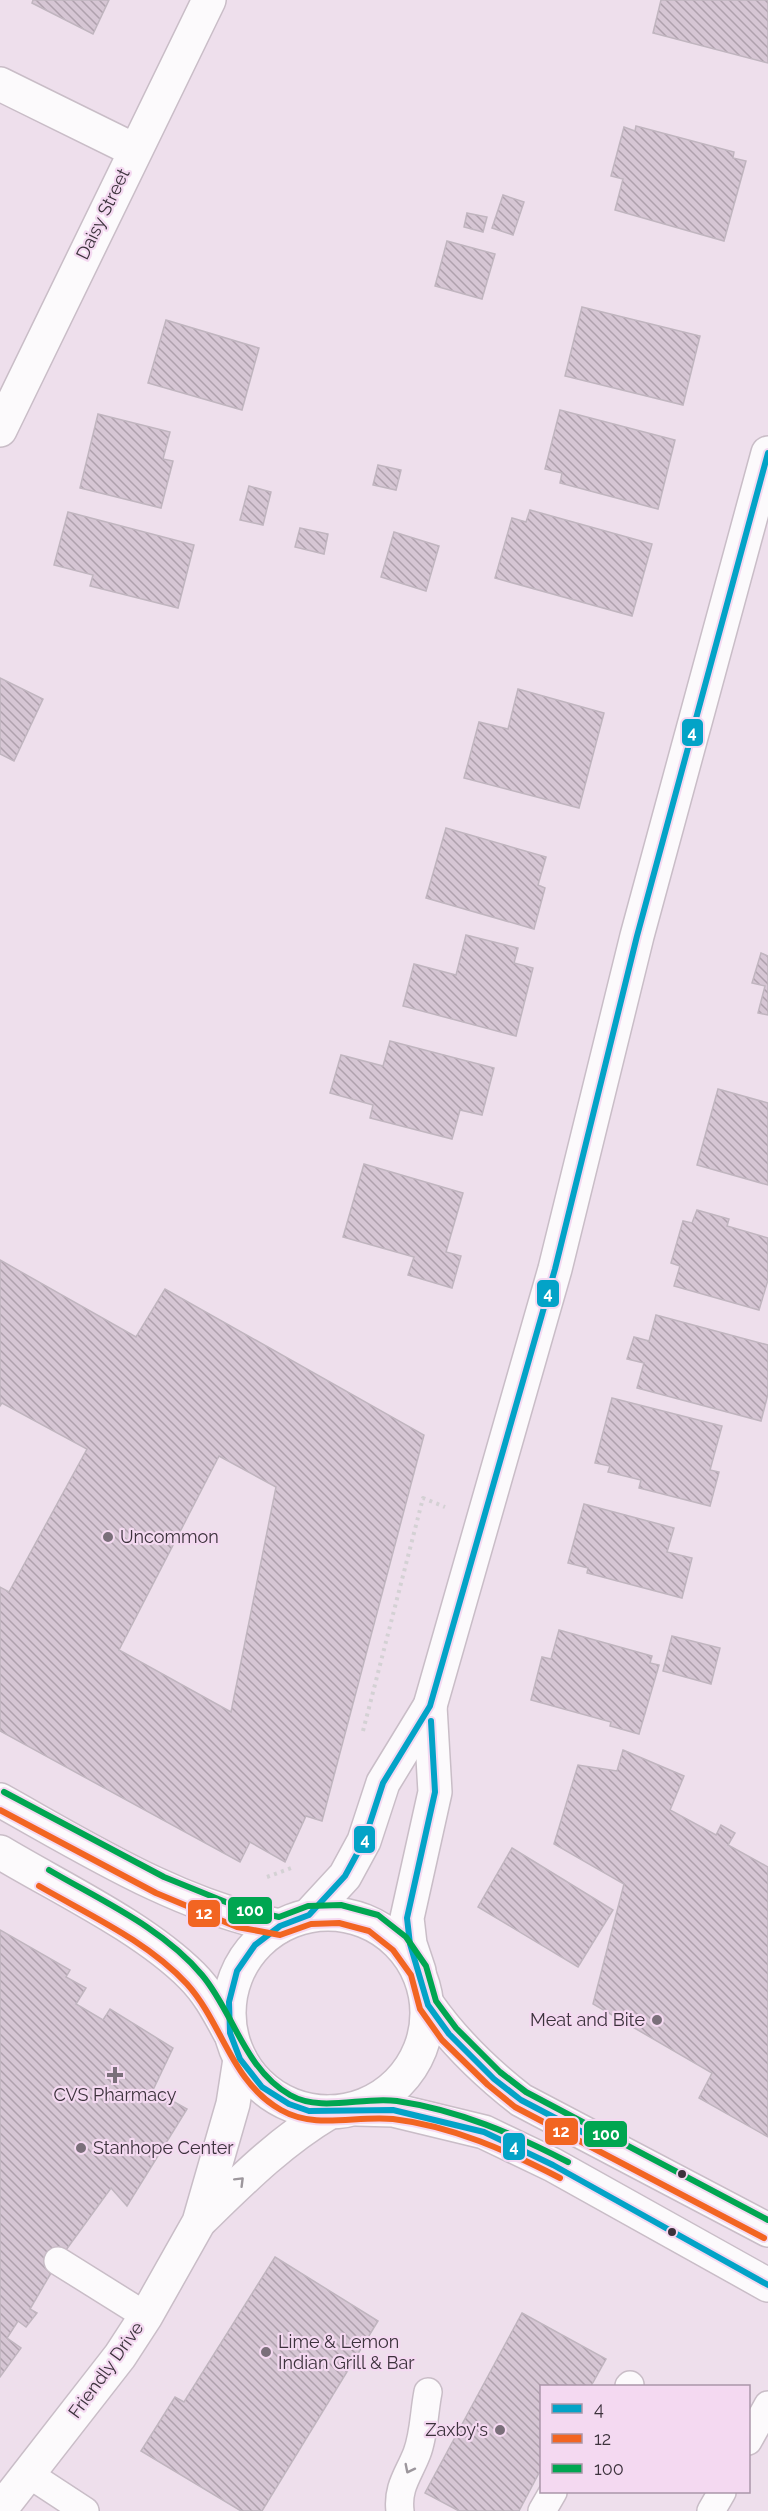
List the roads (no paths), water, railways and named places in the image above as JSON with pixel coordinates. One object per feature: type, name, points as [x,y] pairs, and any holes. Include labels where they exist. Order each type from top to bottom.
[{"type":"main road","name":"Daisy Street","points":[[0,430],[208,0]]},
{"type":"main road","points":[[0,84],[134,150]]},
{"type":"main road","points":[[235,2046],[229,2002],[237,1971],[255,1945],[295,1921],[345,1876],[364,1841],[384,1783],[430,1706],[555,1269],[638,936],[768,453]]},
{"type":"main road","points":[[343,2110],[387,2093],[411,2069],[425,2039],[428,2005],[410,1944],[407,1918],[416,1866],[435,1792],[430,1706]]},
{"type":"main road","points":[[0,1800],[185,1897],[240,1918],[295,1921],[340,1914],[373,1923],[400,1944],[419,1971]]},
{"type":"main road","points":[[0,1852],[126,1927],[183,1969],[212,1999],[235,2046],[261,2087],[288,2104],[309,2111],[393,2110],[484,2132],[553,2164],[768,2285]]},
{"type":"main road","points":[[428,2005],[460,2047],[521,2100],[768,2230]]},
{"type":"main road","name":"Friendly Drive","points":[[0,2510],[120,2356],[146,2316],[199,2222],[234,2104],[235,2046]]},
{"type":"main road","name":"Friendly Drive","points":[[199,2222],[264,2157],[302,2129],[343,2110]]},
{"type":"lane","points":[[58,2261],[146,2316]]},
{"type":"lane","points":[[400,2511],[399,2499],[404,2477],[417,2452],[428,2392]]},
{"type":"lane","points":[[750,2437],[768,2405]]},
{"type":"lane","points":[[27,2473],[85,2511]]},
{"type":"lane","points":[[542,2511],[551,2493]]},
{"type":"lane","points":[[711,2511],[721,2493]]},
{"type":"place","name":"Uncommon","points":[[108,1537]]},
{"type":"place","name":"Meat and Bite","points":[[657,2020]]},
{"type":"place","name":"CVS Pharmacy","points":[[115,2075]]},
{"type":"place","name":"Stanhope Center","points":[[81,2148]]},
{"type":"place","name":"Lime & Lemon Indian Grill & Bar","points":[[266,2352]]},
{"type":"place","name":"Zaxby's","points":[[500,2430]]}]
